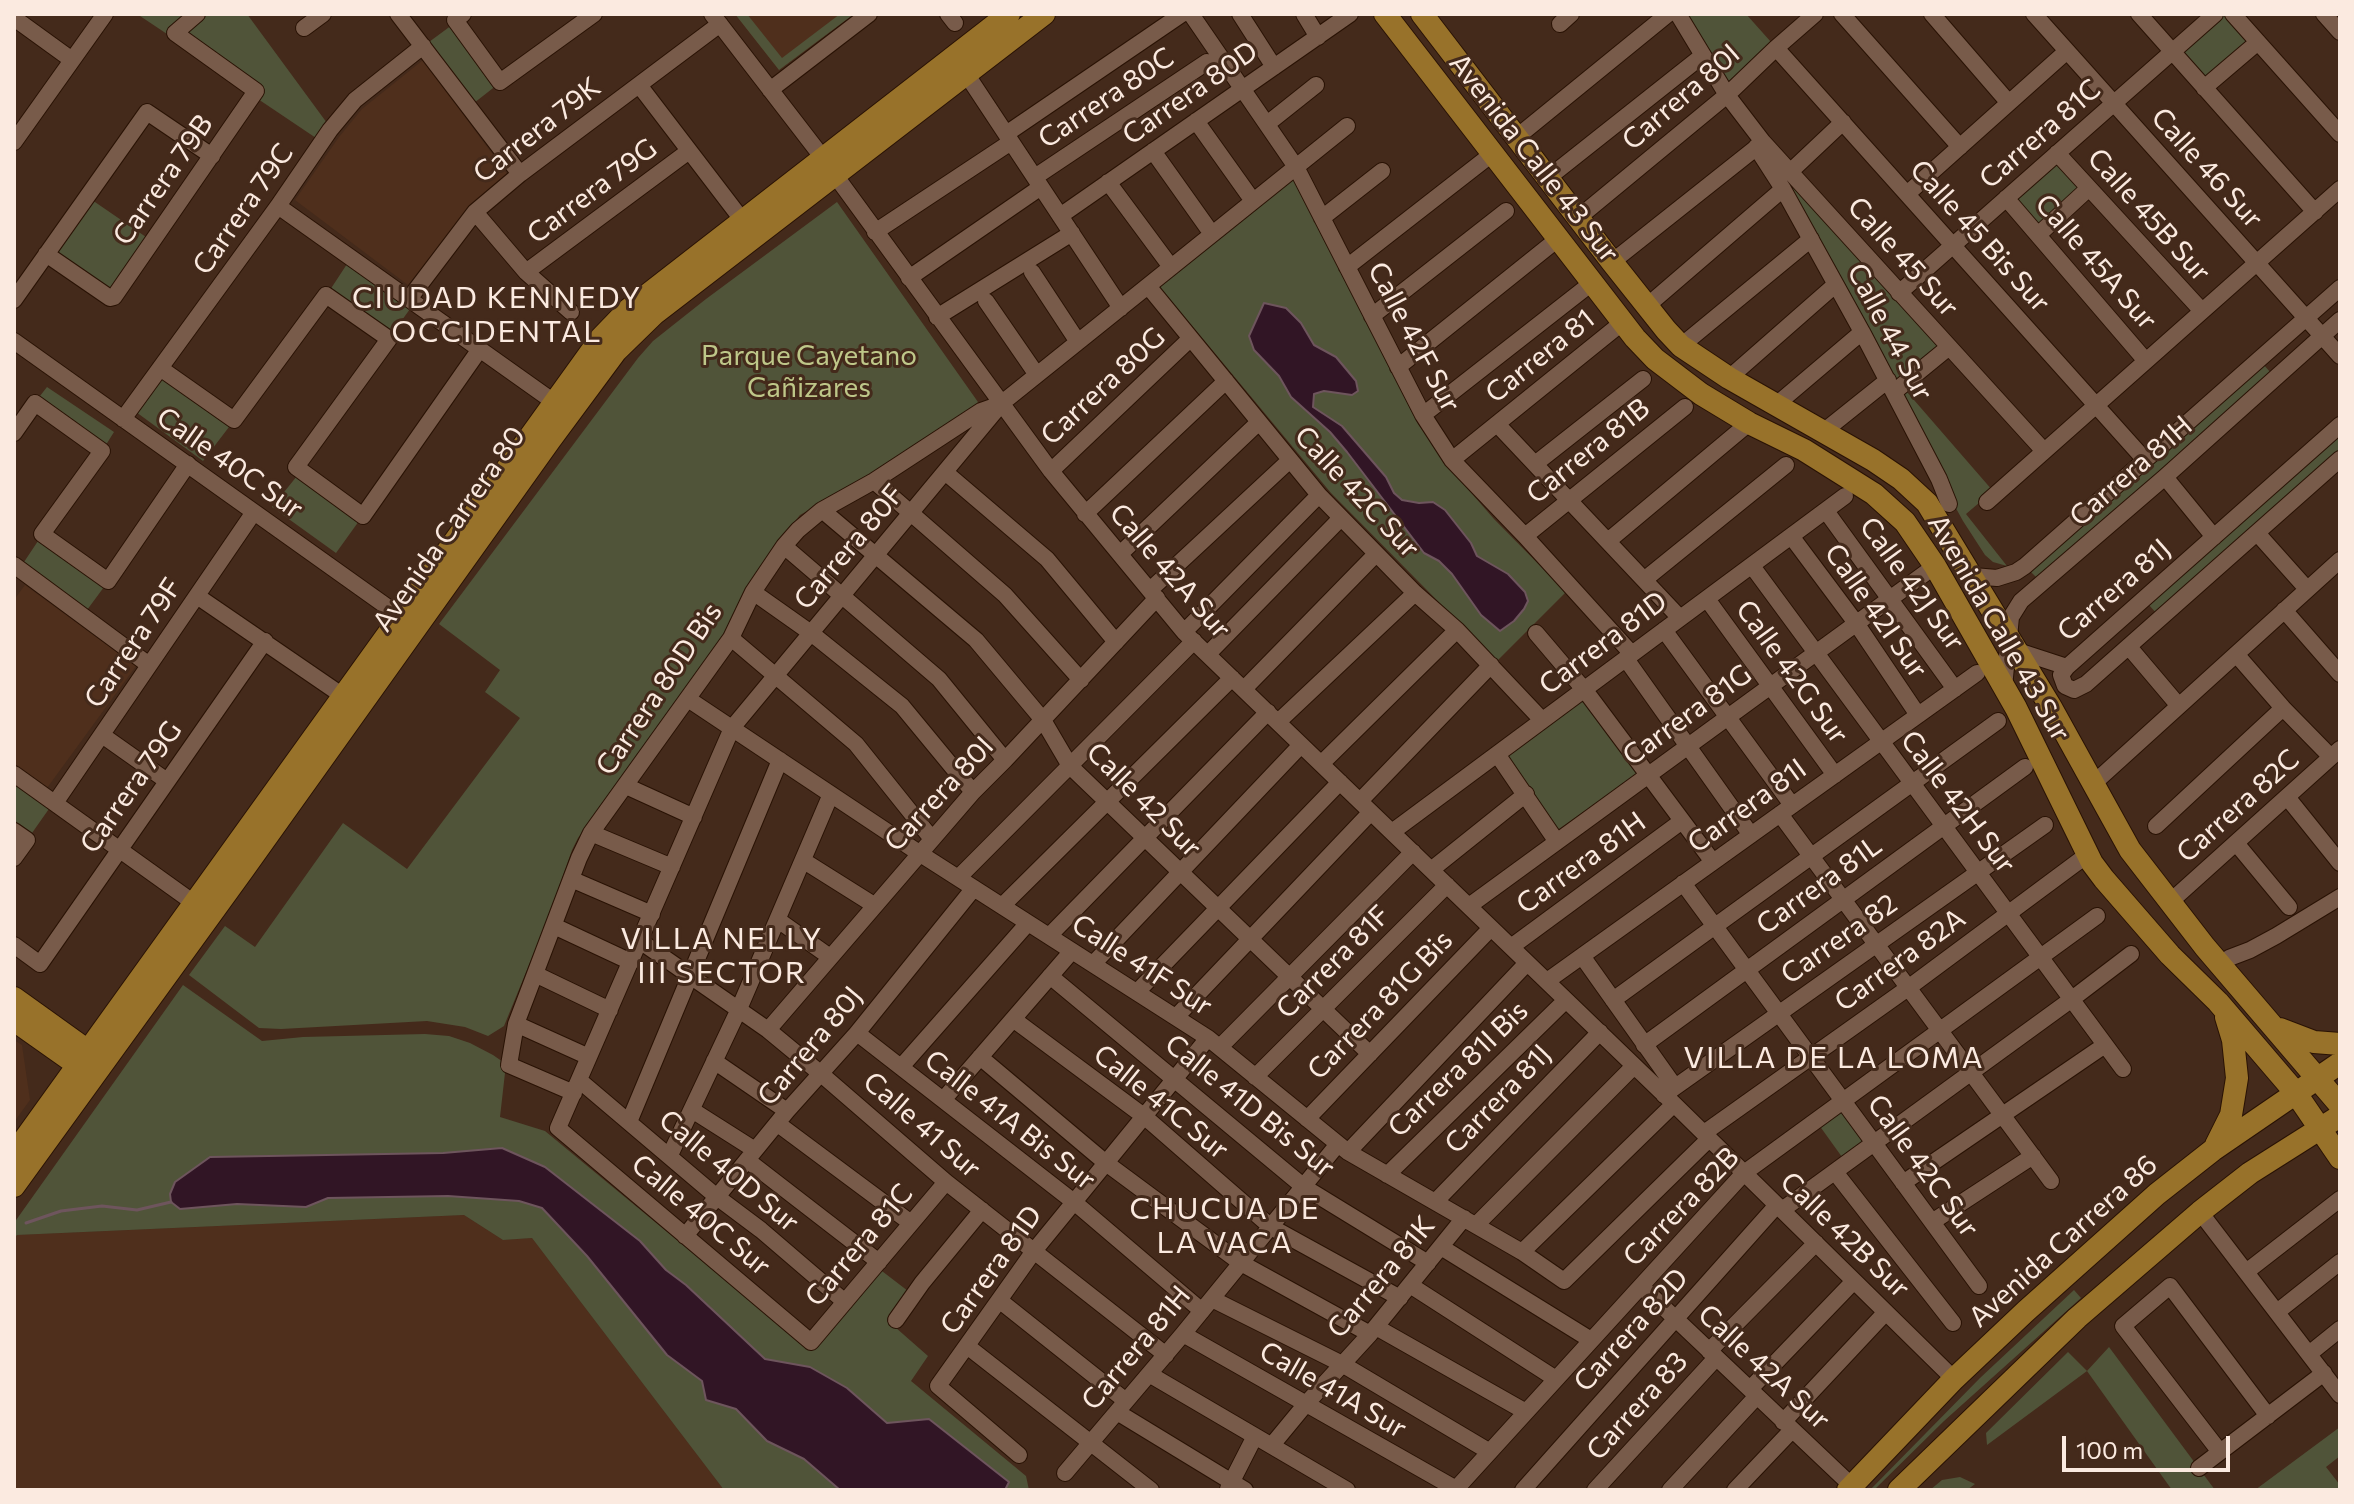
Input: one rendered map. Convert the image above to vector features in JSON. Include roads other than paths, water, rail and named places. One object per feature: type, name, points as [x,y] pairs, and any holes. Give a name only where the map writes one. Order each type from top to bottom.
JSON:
[{"type":"main road","name":"Avenida Carrera 80","points":[[14,1186],[194,903],[343,696],[408,621],[625,340],[1009,14]]},
{"type":"main road","name":"Avenida Carrera 80","points":[[14,1154],[90,1064],[408,621],[591,349],[628,310],[743,221],[965,72],[1044,14]]},
{"type":"main road","name":"Avenida Calle 43 Sur","points":[[1385,14],[1623,322],[1661,365],[1701,394],[1749,423],[1804,450],[1874,494],[1905,522],[1935,566],[2004,687],[2087,855],[2170,955],[2218,1002],[2295,1092],[2340,1158]]},
{"type":"main road","name":"Avenida Calle 43 Sur","points":[[1422,14],[1612,262],[1681,346],[1729,378],[1873,460],[1913,489],[1932,510],[2014,644],[2130,850],[2205,947],[2340,1105]]},
{"type":"main road","points":[[1967,623],[1992,637],[2000,629],[1997,616]]},
{"type":"main road","points":[[2170,902],[2170,955]]},
{"type":"main road","points":[[14,998],[90,1064]]},
{"type":"main road","points":[[2213,1150],[2231,1115],[2237,1078],[2233,1040],[2218,1002]]},
{"type":"main road","points":[[14,1020],[90,1064]]},
{"type":"main road","points":[[2234,1021],[2275,1027],[2305,1039],[2340,1044]]},
{"type":"main road","name":"Avenida Carrera 86","points":[[1850,1488],[1954,1379],[2123,1223],[2213,1150],[2340,1063]]},
{"type":"main road","points":[[1899,1490],[2036,1356],[2200,1212],[2250,1173],[2340,1116]]},
{"type":"street","points":[[14,142],[105,14]]},
{"type":"street","name":"Carrera 79B","points":[[46,254],[112,299],[256,91],[175,33],[197,14]]},
{"type":"street","points":[[304,28],[323,14]]},
{"type":"street","points":[[398,14],[520,174]]},
{"type":"street","points":[[459,17],[500,82],[594,14]]},
{"type":"street","points":[[770,90],[869,14]]},
{"type":"street","points":[[875,232],[1182,14]]},
{"type":"street","name":"Calle 42F Sur","points":[[1191,14],[1296,167],[1423,415],[1452,460],[1525,536],[1629,656],[1751,835]]},
{"type":"street","points":[[1240,14],[1274,67]]},
{"type":"street","points":[[1304,14],[1318,37]]},
{"type":"street","name":"Carrera 80D","points":[[1060,216],[1350,14]]},
{"type":"street","points":[[1517,137],[1668,14]]},
{"type":"street","name":"Calle 45 Sur","points":[[1678,14],[1760,144],[1791,171],[2044,451]]},
{"type":"street","name":"Carrera 80I","points":[[1578,218],[1727,95],[1815,14]]},
{"type":"street","points":[[1842,14],[1960,147]]},
{"type":"street","points":[[1932,14],[2009,103]]},
{"type":"street","name":"Calle 46 Sur","points":[[2034,14],[2340,356]]},
{"type":"street","points":[[2139,14],[2315,212]]},
{"type":"street","name":"Carrera 81C","points":[[1899,293],[2215,14]]},
{"type":"street","points":[[2233,14],[2340,134]]},
{"type":"street","points":[[2324,14],[2340,32]]},
{"type":"street","points":[[14,18],[72,60]]},
{"type":"street","name":"Calle 42A Sur","points":[[716,19],[828,166],[1051,471],[1189,636],[1634,1066],[1671,1095]]},
{"type":"street","name":"Carrera 79K","points":[[409,299],[475,212],[520,174],[639,85],[716,19]]},
{"type":"street","points":[[2204,88],[2258,42]]},
{"type":"street","name":"Carrera 79C","points":[[123,419],[278,206],[324,137],[355,100],[423,46]]},
{"type":"street","name":"Calle 45 Bis Sur","points":[[1776,48],[2145,460]]},
{"type":"street","points":[[1907,194],[2067,51]]},
{"type":"street","points":[[1548,178],[1702,56]]},
{"type":"street","name":"Carrera 80C","points":[[909,278],[1207,62]]},
{"type":"street","points":[[965,72],[1121,308]]},
{"type":"street","points":[[639,85],[743,221]]},
{"type":"street","points":[[1267,124],[1316,85]]},
{"type":"street","points":[[14,300],[147,112],[212,156]]},
{"type":"street","points":[[1196,121],[1253,201]]},
{"type":"street","points":[[1791,171],[1843,122]]},
{"type":"street","name":"Carrera 80F","points":[[558,1128],[732,728],[1002,403],[1347,126]]},
{"type":"street","points":[[1612,262],[1760,144]]},
{"type":"street","name":"Calle 44 Sur","points":[[1760,144],[1891,386],[1949,504]]},
{"type":"street","name":"Carrera 79G","points":[[526,272],[689,151]]},
{"type":"street","points":[[1153,151],[1212,234]]},
{"type":"street","name":"Calle 45B Sur","points":[[2057,153],[2202,311]]},
{"type":"street","points":[[1347,267],[1492,154]]},
{"type":"street","points":[[1322,218],[1382,171]]},
{"type":"street","points":[[1108,182],[1171,267]]},
{"type":"street","points":[[2038,235],[2089,188]]},
{"type":"street","points":[[1647,306],[1783,189]]},
{"type":"street","points":[[1987,502],[2340,189]]},
{"type":"street","name":"Calle 45A Sur","points":[[2006,198],[2146,361]]},
{"type":"street","points":[[278,206],[554,402]]},
{"type":"street","points":[[1372,316],[1506,211]]},
{"type":"street","points":[[475,212],[526,272],[571,312]]},
{"type":"street","points":[[937,317],[1072,233]]},
{"type":"street","points":[[1398,367],[1559,238]]},
{"type":"street","points":[[1681,346],[1811,239]]},
{"type":"street","points":[[1032,272],[1078,342]]},
{"type":"street","points":[[1423,415],[1593,282]]},
{"type":"street","points":[[1729,378],[1835,285]]},
{"type":"street","name":"Calle 42C Sur","points":[[1148,286],[1319,495],[1415,593],[1457,630],[1542,720]]},
{"type":"street","name":"Carrera 81H","points":[[1973,576],[1997,578],[2016,572],[2340,288]]},
{"type":"street","points":[[160,368],[234,420],[326,295],[389,339],[296,467],[363,516],[480,349]]},
{"type":"street","points":[[986,301],[1037,375]]},
{"type":"street","name":"Carrera 81H","points":[[2004,687],[2014,644],[2011,617],[2021,601],[2340,320]]},
{"type":"street","name":"Carrera 81","points":[[1452,460],[1623,322]]},
{"type":"street","points":[[1776,405],[1862,332]]},
{"type":"street","name":"Carrera 80G","points":[[1051,471],[1190,339]]},
{"type":"street","name":"Calle 40C Sur","points":[[14,341],[408,621]]},
{"type":"street","points":[[1823,432],[1949,347]]},
{"type":"street","points":[[1535,464],[1643,379]]},
{"type":"street","points":[[1085,514],[1226,381]]},
{"type":"street","points":[[14,433],[35,403],[102,451],[42,534],[108,581],[188,464]]},
{"type":"street","name":"Carrera 80D Bis","points":[[509,1065],[516,1024],[591,833],[731,638],[753,592],[784,546],[822,510],[874,481],[981,411],[1002,403]]},
{"type":"street","name":"Carrera 81B","points":[[1525,536],[1685,407]]},
{"type":"street","points":[[1120,554],[1259,422]]},
{"type":"street","points":[[1608,541],[1749,423]]},
{"type":"street","points":[[1497,424],[1680,618]]},
{"type":"street","name":"Carrera 81J","points":[[2340,425],[2067,667],[2061,675],[2065,686],[2074,690],[2081,688],[2340,459]]},
{"type":"street","name":"Carrera 80I","points":[[768,1030],[973,792],[1116,642],[1153,594],[1290,460]]},
{"type":"street","points":[[1644,580],[1786,465]]},
{"type":"street","points":[[945,472],[1047,559],[1116,642]]},
{"type":"street","points":[[2165,477],[2214,537]]},
{"type":"street","points":[[874,481],[1005,595],[1081,680]]},
{"type":"street","points":[[958,878],[1070,766],[1319,495]]},
{"type":"street","name":"Carrera 81D","points":[[1392,832],[1845,496]]},
{"type":"street","name":"Calle 42 Sur","points":[[822,510],[976,640],[1043,720],[1070,766],[1370,1054]]},
{"type":"street","name":"Calle 42J Sur","points":[[1826,511],[1955,689]]},
{"type":"street","name":"Carrera 79F","points":[[55,803],[254,512]]},
{"type":"street","points":[[1208,654],[1341,518]]},
{"type":"street","points":[[2257,533],[2307,589]]},
{"type":"street","name":"Calle 42I Sur","points":[[1791,536],[1856,623],[1918,715]]},
{"type":"street","points":[[784,546],[939,679],[1005,760]]},
{"type":"street","points":[[1002,906],[1107,802],[1376,554]]},
{"type":"street","points":[[2094,783],[2307,589],[2339,564]]},
{"type":"street","name":"Calle 42H Sur","points":[[1752,566],[2123,1069]]},
{"type":"street","name":"Carrera 81G","points":[[1469,906],[1935,566]]},
{"type":"street","points":[[16,570],[149,665]]},
{"type":"street","points":[[753,592],[811,633],[902,706],[973,792]]},
{"type":"street","points":[[1049,936],[1144,838],[1273,717],[1415,593]]},
{"type":"street","points":[[197,596],[343,696]]},
{"type":"street","name":"Calle 42G Sur","points":[[1707,599],[1835,775]]},
{"type":"street","points":[[2284,610],[2340,674]]},
{"type":"street","points":[[1321,764],[1457,630]]},
{"type":"street","points":[[1664,630],[1728,717],[1811,856],[2051,1181]]},
{"type":"street","points":[[1536,633],[1584,689],[1713,862]]},
{"type":"street","points":[[731,638],[856,744],[932,839]]},
{"type":"street","name":"Carrera 79G","points":[[14,945],[40,964],[265,641]]},
{"type":"street","points":[[2014,644],[2067,667]]},
{"type":"street","points":[[2129,647],[2179,706]]},
{"type":"street","points":[[2236,654],[2283,708],[2336,753]]},
{"type":"street","points":[[1176,1017],[1250,939],[1491,665]]},
{"type":"street","name":"Carrera 81I","points":[[1547,981],[1977,673]]},
{"type":"street","name":"Calle 41F Sur","points":[[688,699],[919,853],[1214,1042],[1343,1148],[1522,1252],[1564,1281]]},
{"type":"street","points":[[2156,826],[2283,708]]},
{"type":"street","points":[[1613,1000],[1998,721]]},
{"type":"street","points":[[102,735],[167,781]]},
{"type":"street","points":[[1093,964],[1301,745]]},
{"type":"street","name":"Carrera 82C","points":[[2170,902],[2336,753]]},
{"type":"street","points":[[1497,754],[1557,842]]},
{"type":"street","points":[[629,1122],[780,760]]},
{"type":"street","name":"Carrera 81L","points":[[1644,1045],[2025,767]]},
{"type":"street","points":[[14,774],[194,903]]},
{"type":"street","points":[[1137,992],[1340,782]]},
{"type":"street","points":[[626,786],[694,817]]},
{"type":"street","points":[[670,1155],[739,1009],[831,794]]},
{"type":"street","points":[[1431,870],[1526,794]]},
{"type":"street","points":[[2287,797],[2337,852]]},
{"type":"street","name":"Carrera 81H","points":[[1511,947],[1682,821]]},
{"type":"street","name":"Carrera 82","points":[[1522,1252],[1671,1095],[1779,1013],[2045,825]]},
{"type":"street","points":[[591,833],[672,867]]},
{"type":"street","points":[[14,858],[21,836]]},
{"type":"street","points":[[2236,843],[2289,907]]},
{"type":"street","name":"Carrera 81D","points":[[1019,1455],[938,1386],[1034,1251],[1174,1079],[1289,977],[1413,852]]},
{"type":"street","name":"Carrera 82A","points":[[1564,1281],[1706,1136],[2087,855]]},
{"type":"street","points":[[804,861],[874,905]]},
{"type":"street","points":[[571,879],[652,914]]},
{"type":"street","name":"Calle 42C Sur","points":[[1683,883],[1979,1286]]},
{"type":"street","name":"Carrera 81F","points":[[1255,1077],[1447,885]]},
{"type":"street","name":"Carrera 80J","points":[[685,1236],[857,1033],[974,888]]},
{"type":"street","points":[[2229,958],[2276,936],[2340,897]]},
{"type":"street","name":"Carrera 82B","points":[[1456,1490],[1744,1173],[2097,916]]},
{"type":"street","points":[[778,920],[830,957]]},
{"type":"street","points":[[901,1067],[1028,923]]},
{"type":"street","points":[[554,926],[631,962]]},
{"type":"street","name":"Carrera 81G Bis","points":[[1307,1119],[1491,928]]},
{"type":"street","name":"Calle 41 Sur","points":[[640,941],[768,1030],[946,1182],[1166,1355]]},
{"type":"street","points":[[943,1100],[1072,951]]},
{"type":"street","name":"Carrera 82D","points":[[1523,1490],[1780,1208],[1835,1172],[2131,954]]},
{"type":"street","name":"Calle 42B Sur","points":[[1582,956],[1644,1045],[1671,1095],[1706,1136],[1954,1379]]},
{"type":"street","name":"Carrera 81H","points":[[1065,1473],[1304,1187],[1527,963]]},
{"type":"street","points":[[535,974],[610,1010]]},
{"type":"street","name":"Calle 41D Bis Sur","points":[[1050,976],[1304,1187],[1428,1263]]},
{"type":"street","name":"Carrera 81I Bis","points":[[1387,1175],[1566,1000]]},
{"type":"street","name":"Calle 41C Sur","points":[[1013,1019],[1145,1117],[1271,1227],[1405,1291],[1556,1379]]},
{"type":"street","points":[[516,1024],[589,1057]]},
{"type":"street","name":"Carrera 81J","points":[[1435,1202],[1600,1032]]},
{"type":"street","name":"Calle 41A Bis Sur","points":[[857,1033],[1207,1305],[1342,1364],[1490,1452]]},
{"type":"street","points":[[1903,1183],[2105,1045]]},
{"type":"street","points":[[980,1057],[1106,1163],[1241,1263],[1526,1412]]},
{"type":"street","points":[[714,1061],[911,1223]]},
{"type":"street","name":"Calle 40D Sur","points":[[509,1065],[576,1087],[629,1122],[845,1302]]},
{"type":"street","points":[[1470,1221],[1634,1066]]},
{"type":"street","points":[[692,1110],[879,1262]]},
{"type":"street","name":"Calle 40C Sur","points":[[558,1128],[811,1342]]},
{"type":"street","points":[[1932,1222],[2033,1156]]},
{"type":"street","points":[[1835,1172],[1953,1323]]},
{"type":"street","name":"Carrera 81C","points":[[811,1342],[946,1182]]},
{"type":"street","points":[[2246,1272],[2340,1199]]},
{"type":"street","points":[[896,1320],[982,1210]]},
{"type":"street","points":[[2200,1212],[2340,1395]]},
{"type":"street","name":"Carrera 81K","points":[[1272,1445],[1373,1331],[1441,1247],[1470,1221]]},
{"type":"street","name":"Carrera 83","points":[[1595,1490],[1816,1243]]},
{"type":"street","points":[[1441,1247],[1591,1340]]},
{"type":"street","points":[[2277,1312],[2340,1262]]},
{"type":"street","points":[[1670,1490],[1854,1281]]},
{"type":"street","name":"Calle 42A Sur","points":[[1641,1286],[1850,1488]]},
{"type":"street","points":[[2220,1452],[2123,1326],[2170,1286],[2268,1416]]},
{"type":"street","points":[[999,1300],[1122,1406],[1235,1487],[1255,1436]]},
{"type":"street","points":[[1735,1490],[1886,1312]]},
{"type":"street","points":[[2309,1354],[2340,1329]]},
{"type":"street","name":"Calle 41A Sur","points":[[1183,1334],[1456,1490]]},
{"type":"street","points":[[967,1346],[1151,1490]]},
{"type":"street","points":[[2199,1468],[2324,1373]]},
{"type":"street","points":[[1149,1374],[1347,1490]]},
{"type":"waterway","points":[[26,1223],[61,1211],[102,1206],[137,1210],[171,1202]]},
{"type":"district","name":"CIUDAD KENNEDY OCCIDENTAL","points":[[497,315]]},
{"type":"district","name":"VILLA NELLY III SECTOR","points":[[722,956]]},
{"type":"district","name":"VILLA DE LA LOMA","points":[[1834,1058]]},
{"type":"district","name":"CHUCUA DE LA VACA","points":[[1225,1226]]},
{"type":"park label","name":"Parque Cayetano Cañizares","points":[[809,372]]}]
